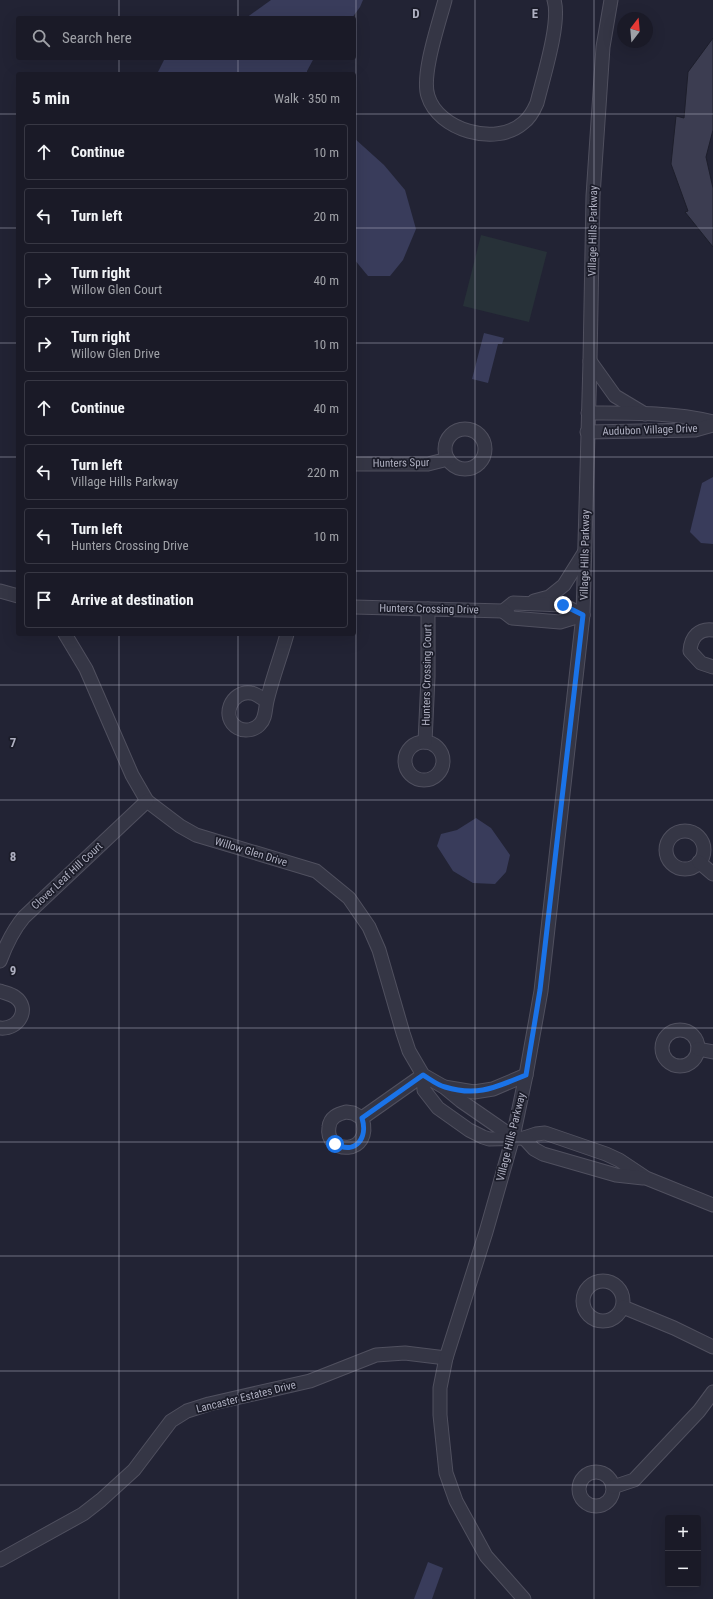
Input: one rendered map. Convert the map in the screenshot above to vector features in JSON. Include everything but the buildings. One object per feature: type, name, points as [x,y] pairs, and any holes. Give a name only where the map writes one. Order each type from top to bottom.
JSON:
[{"type":"street","points":[[444,0],[428,69],[426,82],[428,96],[434,109],[442,118],[454,126],[485,134],[498,134],[523,124],[532,113],[537,103],[555,25],[556,8],[554,0]]},
{"type":"street","name":"Village Hills Parkway","points":[[524,1599],[486,1556],[456,1501],[446,1473],[440,1415],[440,1388],[446,1358],[486,1232],[519,1137],[526,1075],[540,990],[583,615],[593,196],[603,48],[611,0]]},
{"type":"street","name":"Audubon Village Drive","points":[[590,361],[616,396],[645,414]]},
{"type":"street","name":"Audubon Village Drive","points":[[588,413],[645,414],[694,418],[713,424]]},
{"type":"street","name":"Audubon Village Drive","points":[[587,432],[695,430],[713,424]]},
{"type":"street","name":"Hunters Spur","points":[[356,464],[428,464],[448,459]]},
{"type":"street","name":"Hunters Crossing Drive","points":[[523,604],[549,597],[564,585],[585,551]]},
{"type":"street","points":[[0,590],[16,595]]},
{"type":"street","name":"Hunters Crossing Drive","points":[[503,611],[513,603],[563,605],[583,615]]},
{"type":"street","name":"Hunters Crossing Drive","points":[[356,607],[503,611],[512,618],[560,622],[583,615]]},
{"type":"street","name":"Hunters Crossing Court","points":[[425,742],[428,677],[428,609]]},
{"type":"street","points":[[713,630],[702,631],[696,635],[690,644],[690,651],[701,663],[713,667]]},
{"type":"street","name":"Willow Glen Drive","points":[[66,636],[86,669],[132,775],[147,801],[175,823],[196,835],[316,871],[349,898],[369,927],[378,950],[409,1051],[423,1075],[424,1090],[438,1108],[469,1130],[490,1139],[519,1137]]},
{"type":"street","points":[[266,707],[286,636]]},
{"type":"street","name":"Clover Leaf Hill Court","points":[[0,961],[4,949],[24,917],[147,801]]},
{"type":"street","points":[[699,862],[713,874]]},
{"type":"street","points":[[0,992],[14,996],[21,1007],[19,1021],[9,1028],[0,1028]]},
{"type":"street","points":[[698,1049],[713,1052]]},
{"type":"street","points":[[362,1118],[423,1075]]},
{"type":"street","name":"Willow Glen Drive","points":[[423,1075],[444,1087],[461,1101],[519,1137]]},
{"type":"street","points":[[444,1087],[474,1092],[493,1089],[526,1075]]},
{"type":"street","points":[[519,1137],[545,1133],[606,1154],[619,1160],[646,1178],[713,1205]]},
{"type":"street","points":[[519,1137],[543,1154],[616,1175],[646,1178]]},
{"type":"street","points":[[623,1307],[674,1328],[713,1347]]},
{"type":"street","name":"Lancaster Estates Drive","points":[[0,1560],[83,1514],[101,1500],[134,1470],[171,1421],[187,1412],[209,1404],[310,1381],[376,1356],[405,1353],[446,1358]]},
{"type":"street","points":[[613,1487],[634,1480],[699,1411],[713,1392]]},
{"type":"shaded area","points":[[481,235],[547,252],[529,322],[463,306]]},
{"type":"water","points":[[271,0],[363,0],[353,16],[249,16]]},
{"type":"water","points":[[164,60],[313,60],[307,72],[158,72]]},
{"type":"water","points":[[356,140],[384,165],[405,190],[416,229],[403,260],[390,276],[368,276],[356,261]]},
{"type":"water","points":[[484,333],[504,338],[502,344],[498,344],[488,383],[472,379]]},
{"type":"water","points":[[713,477],[713,544],[701,543],[690,532],[702,483]]},
{"type":"water","points":[[476,818],[491,828],[510,855],[506,872],[495,884],[473,883],[453,871],[437,846],[441,834],[457,830]]},
{"type":"water","points":[[428,1562],[443,1568],[432,1599],[414,1599]]},
{"type":"route","points":[[335,1144],[347,1148],[355,1146],[360,1142],[363,1136],[364,1124],[362,1118],[423,1075],[444,1087],[474,1092],[493,1089],[526,1075],[540,990],[583,615],[563,605]]}]
